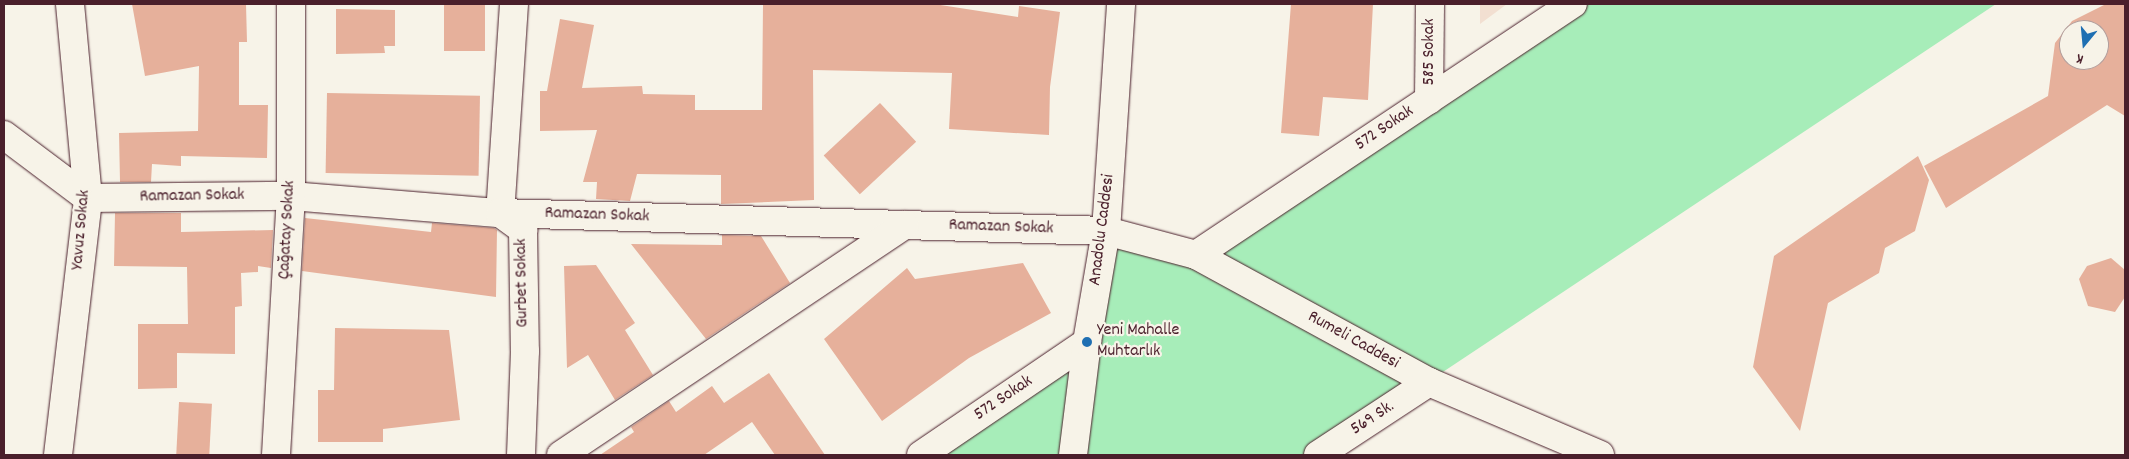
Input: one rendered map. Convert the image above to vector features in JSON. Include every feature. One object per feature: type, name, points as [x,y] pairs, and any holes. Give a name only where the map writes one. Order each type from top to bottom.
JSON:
[{"type":"street","name":"Yavuz Sokak","points":[[58,455],[88,198],[70,4]]},
{"type":"street","name":"Çağatay Sokak","points":[[276,455],[291,196],[291,4]]},
{"type":"street","points":[[500,213],[514,4]]},
{"type":"street","name":"Anadolu Caddesi","points":[[1073,455],[1087,342],[1106,231],[1121,4]]},
{"type":"street","name":"585 Sokak","points":[[1429,100],[1430,4]]},
{"type":"street","name":"572 Sokak","points":[[1196,255],[1573,4]]},
{"type":"street","points":[[4,135],[88,198]]},
{"type":"street","name":"Ramazan Sokak","points":[[88,198],[291,196],[500,213],[1106,231]]},
{"type":"street","name":"Gurbet Sokak","points":[[500,213],[523,230],[525,351],[521,455]]},
{"type":"street","points":[[561,455],[904,225]]},
{"type":"street","name":"Rumeli Caddesi","points":[[1106,231],[1196,255],[1429,382],[1600,455]]},
{"type":"street","name":"572 Sokak","points":[[921,455],[1087,342]]},
{"type":"street","name":"569 Sk.","points":[[1318,455],[1429,382]]},
{"type":"shaded area","points":[[1480,4],[1507,4],[1480,24]]},
{"type":"green space","points":[[1573,4],[1996,4],[1318,455],[921,455],[1087,342],[1106,231],[1196,255]]},
{"type":"building","points":[[132,4],[246,4],[247,42],[239,42],[239,105],[268,105],[267,158],[181,156],[181,166],[152,164],[151,182],[120,182],[119,133],[198,131],[199,66],[145,76]]},
{"type":"building","points":[[444,4],[485,4],[485,51],[444,51]]},
{"type":"building","points":[[763,4],[934,4],[1018,17],[1019,6],[1060,12],[1050,87],[1049,135],[949,129],[952,73],[813,70],[814,200],[721,204],[721,175],[637,174],[630,201],[596,199],[597,182],[583,182],[597,130],[540,131],[540,91],[547,91],[560,19],[594,25],[582,88],[642,86],[643,94],[695,95],[695,110],[762,110]]},
{"type":"building","points":[[1291,4],[1373,4],[1368,100],[1323,97],[1319,136],[1281,133]]},
{"type":"building","points":[[2106,4],[2125,4],[2125,116],[2107,105],[1946,208],[1924,166],[2048,96],[2055,43],[2059,38],[2059,70],[2109,70],[2109,20],[2074,20]]},
{"type":"building","points":[[336,9],[395,10],[395,46],[384,46],[385,53],[336,54]]},
{"type":"building","points":[[327,93],[480,96],[479,176],[326,173]]},
{"type":"building","points":[[880,103],[916,142],[860,194],[824,156]]},
{"type":"building","points":[[1918,156],[1929,180],[1915,231],[1885,248],[1879,273],[1828,303],[1800,431],[1753,367],[1774,256]]},
{"type":"building","points":[[115,213],[181,213],[181,232],[273,230],[271,268],[258,266],[258,272],[241,273],[242,306],[235,307],[235,354],[177,353],[177,388],[138,389],[138,324],[188,324],[187,267],[114,266]]},
{"type":"building","points":[[305,218],[431,232],[432,223],[494,228],[497,230],[496,297],[302,271]]},
{"type":"building","points":[[722,235],[761,236],[790,283],[706,339],[631,244],[722,245]]},
{"type":"building","points":[[2111,258],[2125,270],[2125,297],[2115,312],[2088,306],[2079,279],[2087,266]]},
{"type":"building","points":[[1023,263],[1051,313],[969,358],[882,421],[824,339],[907,268],[915,279]]},
{"type":"building","points":[[596,265],[635,323],[625,330],[653,375],[615,400],[588,355],[567,368],[564,266]]},
{"type":"building","points":[[335,328],[449,330],[460,420],[383,429],[383,442],[318,442],[318,390],[334,390]]},
{"type":"building","points":[[769,373],[825,455],[775,455],[752,422],[704,455],[600,455],[634,432],[631,427],[669,401],[676,412],[712,386],[724,403]]},
{"type":"building","points":[[179,402],[212,404],[209,455],[176,455]]},
{"type":"place","name":"Yeni Mahalle Muhtarlık","points":[[1087,342]]}]
